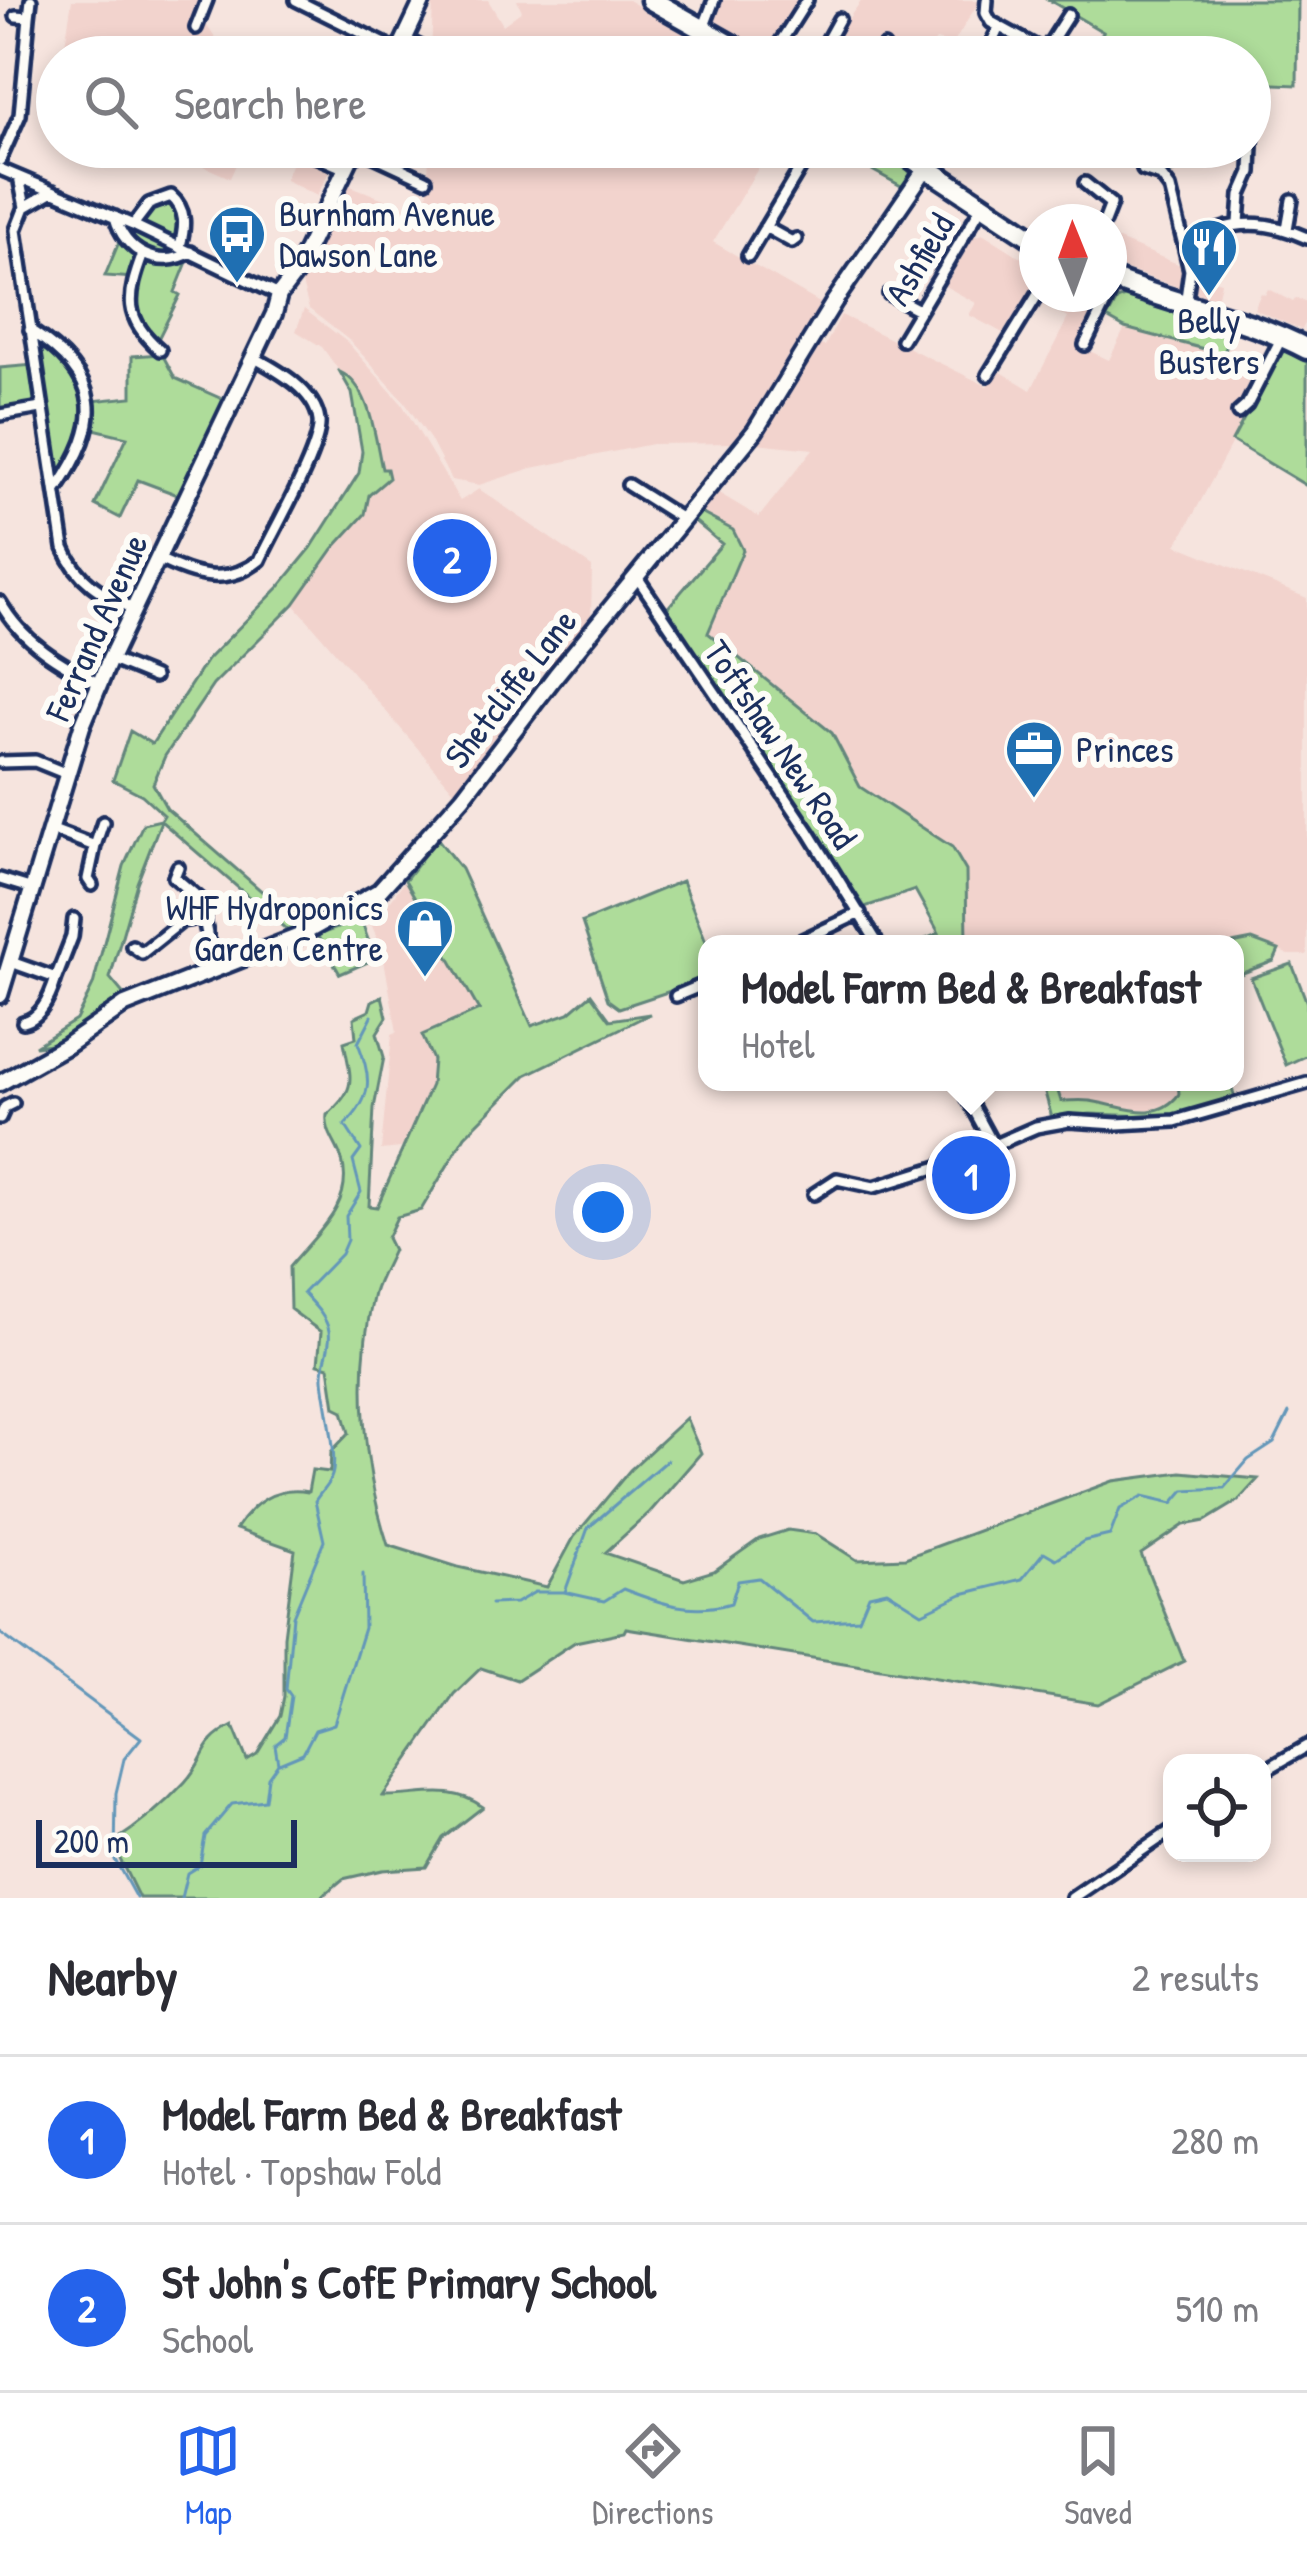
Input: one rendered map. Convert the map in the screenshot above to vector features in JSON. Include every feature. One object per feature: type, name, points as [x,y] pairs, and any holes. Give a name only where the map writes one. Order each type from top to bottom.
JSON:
[{"type":"highway","points":[[650,0],[716,36]]},
{"type":"highway","points":[[926,168],[1019,230]]},
{"type":"highway","points":[[1127,284],[1250,321],[1306,346]]},
{"type":"street","points":[[31,0],[23,16],[20,115],[0,164],[279,295]]},
{"type":"street","points":[[196,28],[207,0]]},
{"type":"street","points":[[296,0],[372,36]]},
{"type":"street","points":[[326,15],[334,0]]},
{"type":"street","points":[[406,36],[423,0]]},
{"type":"street","points":[[708,36],[714,0]]},
{"type":"street","points":[[784,36],[806,0]]},
{"type":"street","points":[[987,0],[986,14],[1016,36]]},
{"type":"street","points":[[1058,36],[1068,15]]},
{"type":"street","points":[[830,36],[839,20]]},
{"type":"street","points":[[995,36],[999,27]]},
{"type":"street","points":[[402,168],[426,179]]},
{"type":"street","points":[[748,256],[800,168]]},
{"type":"street","name":"Shetcliffe Lane","points":[[0,1083],[125,1005],[297,938],[380,891],[463,797],[755,431],[834,302],[926,168]]},
{"type":"street","points":[[1240,223],[1241,196],[1251,168]]},
{"type":"street","name":"Ferrand Avenue","points":[[0,995],[67,775],[110,659],[279,295],[295,274],[346,169]]},
{"type":"street","points":[[1143,170],[1162,176],[1170,188],[1190,270],[1185,305]]},
{"type":"street","points":[[20,177],[26,207],[16,230],[64,548],[72,566],[91,587],[134,610]]},
{"type":"street","points":[[1085,183],[1111,204]]},
{"type":"street","points":[[26,207],[53,191]]},
{"type":"street","points":[[134,225],[149,205],[171,196],[180,204],[184,218],[179,246]]},
{"type":"street","points":[[1286,229],[1292,200]]},
{"type":"street","name":"Ashfield","points":[[902,340],[982,206]]},
{"type":"street","points":[[115,217],[122,237],[143,254],[171,261],[191,252]]},
{"type":"street","points":[[1219,230],[1240,223],[1286,229],[1307,238]]},
{"type":"street","points":[[765,227],[792,242],[796,239]]},
{"type":"street","points":[[143,254],[130,300],[134,319],[160,350]]},
{"type":"street","points":[[889,294],[919,310]]},
{"type":"street","points":[[988,375],[1027,312]]},
{"type":"street","points":[[1085,345],[1098,312]]},
{"type":"street","points":[[30,330],[56,346],[78,370],[91,402],[90,428],[56,490]]},
{"type":"street","points":[[1238,413],[1247,405],[1283,335]]},
{"type":"street","points":[[158,558],[189,574],[210,577],[234,576],[248,569],[260,560],[306,464],[319,428],[315,409],[285,375],[253,357]]},
{"type":"street","points":[[0,415],[41,407]]},
{"type":"street","points":[[634,485],[682,519]]},
{"type":"street","name":"Toftshaw New Road","points":[[637,577],[873,935]]},
{"type":"street","points":[[0,602],[21,632],[43,651],[100,684]]},
{"type":"street","points":[[110,659],[154,677]]},
{"type":"street","points":[[0,762],[35,761],[67,775]]},
{"type":"street","points":[[86,882],[105,825]]},
{"type":"street","points":[[50,829],[95,846]]},
{"type":"street","points":[[178,866],[174,877],[200,899],[208,939],[221,969]]},
{"type":"street","points":[[0,879],[34,889]]},
{"type":"street","points":[[813,935],[860,913]]},
{"type":"street","points":[[141,954],[182,921],[205,917]]},
{"type":"street","points":[[29,1023],[45,1004],[75,938],[74,919]]},
{"type":"street","points":[[11,962],[56,978]]},
{"type":"street","points":[[676,996],[698,987]]},
{"type":"street","points":[[964,1091],[991,1141],[998,1144],[1036,1127],[1069,1120],[1175,1121],[1307,1084]]},
{"type":"street","points":[[0,1118],[13,1102]]},
{"type":"street","points":[[814,1194],[837,1179],[874,1187],[938,1167],[991,1141]]},
{"type":"street","points":[[1271,1767],[1307,1746]]},
{"type":"street","points":[[1072,1898],[1163,1836]]},
{"type":"shaded area","points":[[72,0],[203,0],[205,23],[214,36],[66,36]]},
{"type":"shaded area","points":[[433,0],[488,0],[503,25],[522,11],[517,0],[628,0],[690,36],[432,36]]},
{"type":"shaded area","points":[[723,0],[799,0],[778,36],[741,36],[715,21]]},
{"type":"shaded area","points":[[862,0],[980,0],[958,36],[836,36]]},
{"type":"shaded area","points":[[207,168],[235,168],[230,178]]},
{"type":"shaded area","points":[[290,168],[331,168],[317,196],[285,180]]},
{"type":"shaded area","points":[[428,168],[758,168],[713,242],[825,306],[766,405],[735,443],[652,444],[532,468],[479,485],[451,480],[403,400],[350,341],[309,309],[301,280],[346,184],[427,216]]},
{"type":"shaded area","points":[[984,234],[1019,256],[1019,308],[1003,333],[969,315],[976,303],[943,285],[971,237]]},
{"type":"shaded area","points":[[1127,243],[1196,276],[1221,282],[1217,300],[1127,270]]},
{"type":"shaded area","points":[[1268,289],[1293,302],[1296,298],[1307,302],[1302,330],[1254,309]]},
{"type":"shaded area","points":[[304,309],[347,342],[402,404],[460,501],[479,489],[592,567],[591,623],[568,652],[499,700],[492,712],[500,736],[456,793],[294,604],[365,514],[382,470],[369,410],[349,376],[340,372],[322,347],[296,331]]},
{"type":"shaded area","points":[[1058,312],[1096,312],[1079,346],[1109,360],[1125,328],[1223,354],[1268,376],[1177,545],[1307,598],[1307,955],[1244,943],[1244,935],[967,935],[966,871],[952,847],[860,787],[832,733],[707,632],[743,550],[733,530],[699,512],[717,492],[759,517],[813,449],[756,443],[782,409],[817,345],[825,346],[841,315],[987,386],[998,370],[1031,390],[1068,318]]},
{"type":"shaded area","name":"WHF Hydroponics Garden Centre","points":[[405,880],[480,1010],[423,1039],[433,1060],[431,1085],[411,1136],[401,1148],[381,1150],[392,1034],[397,1032],[382,949],[368,917],[386,907]]},
{"type":"shaded area","points":[[1057,1091],[1179,1094],[1170,1107],[1152,1112],[1092,1101],[1060,1101]]},
{"type":"green space","points":[[1049,0],[1298,0],[1297,85],[1271,84],[1271,36],[1101,36],[1103,32]]},
{"type":"green space","points":[[868,168],[906,168],[911,174],[903,187]]},
{"type":"green space","points":[[162,198],[180,204],[180,246],[191,252],[175,292],[180,295],[155,345],[134,319],[134,278],[105,276],[121,237],[116,224],[133,225]]},
{"type":"green space","points":[[1127,298],[1234,331],[1223,354],[1125,328],[1107,318],[1110,312],[1127,312]]},
{"type":"green space","points":[[30,330],[56,347],[92,401],[132,397],[132,356],[162,354],[175,378],[231,403],[186,498],[138,480],[120,518],[95,505],[127,437],[90,428],[56,490],[41,408],[0,415],[0,368],[35,365]]},
{"type":"green space","points":[[1281,349],[1307,362],[1307,486],[1232,441]]},
{"type":"green space","points":[[340,372],[365,401],[382,469],[387,469],[389,478],[369,495],[365,514],[294,604],[213,685],[165,756],[153,784],[167,809],[288,914],[329,915],[288,931],[161,821],[137,883],[110,978],[126,997],[59,1043],[35,1046],[76,1020],[93,985],[124,866],[143,824],[164,815],[142,795],[113,780],[130,731],[152,744],[207,660],[311,548],[359,473],[362,451],[352,393]]},
{"type":"green space","points":[[699,512],[733,530],[743,550],[708,633],[832,733],[860,787],[952,847],[966,871],[967,935],[934,935],[939,933],[915,890],[865,907],[664,612],[722,544],[692,519]]},
{"type":"green space","points":[[437,838],[461,869],[532,1026],[569,1013],[591,994],[610,1020],[650,1014],[526,1075],[465,1136],[421,1210],[397,1217],[387,1238],[393,1250],[376,1288],[368,1324],[363,1388],[367,1453],[388,1545],[547,1587],[574,1537],[630,1470],[686,1418],[701,1453],[650,1512],[605,1553],[684,1580],[714,1571],[759,1539],[788,1530],[816,1534],[857,1560],[905,1558],[1113,1481],[1181,1472],[1258,1479],[1238,1501],[1205,1521],[1184,1525],[1141,1554],[1184,1661],[1098,1704],[626,1628],[575,1642],[517,1680],[481,1668],[454,1694],[383,1796],[447,1793],[483,1807],[443,1838],[426,1867],[343,1879],[320,1898],[139,1898],[112,1843],[177,1791],[222,1732],[233,1726],[247,1760],[257,1754],[280,1716],[295,1550],[236,1529],[267,1498],[286,1491],[308,1492],[312,1470],[330,1472],[331,1452],[349,1433],[343,1411],[335,1407],[329,1367],[318,1364],[321,1332],[290,1309],[289,1267],[330,1218],[343,1191],[342,1160],[327,1115],[344,1097],[350,1082],[344,1042],[356,1038],[354,1018],[369,1011],[372,1001],[382,996],[387,1017],[377,1033],[384,1057],[374,1108],[369,1206],[377,1207],[431,1085],[433,1060],[422,1035],[479,1010],[405,880]]},
{"type":"green space","points":[[682,881],[703,935],[698,935],[698,982],[619,1008],[608,1000],[582,922]]},
{"type":"green space","points":[[361,920],[375,959],[340,974],[317,935]]},
{"type":"green space","points":[[1244,942],[1279,950],[1274,961],[1244,973]]},
{"type":"green space","points":[[1292,964],[1307,1003],[1307,1055],[1286,1065],[1251,978]]},
{"type":"green space","points":[[1044,1091],[1058,1091],[1061,1101],[1090,1101],[1138,1111],[1160,1109],[1179,1091],[1233,1091],[1235,1098],[1177,1117],[1090,1114],[1052,1118]]},
{"type":"waterway","points":[[181,1898],[187,1873],[200,1865],[205,1836],[232,1804],[265,1800],[268,1777],[278,1763],[275,1745],[285,1737],[293,1616],[324,1541],[315,1501],[333,1469],[323,1378],[329,1331],[303,1293],[341,1254],[347,1240],[346,1216],[361,1192],[353,1161],[361,1150],[345,1125],[365,1096],[366,1067],[358,1043],[372,1016]]},
{"type":"waterway","points":[[491,1604],[516,1603],[535,1592],[564,1592],[604,1601],[623,1589],[663,1603],[703,1608],[731,1603],[738,1581],[759,1578],[813,1622],[859,1619],[869,1595],[887,1591],[922,1613],[962,1594],[1022,1579],[1044,1552],[1056,1559],[1084,1541],[1110,1535],[1120,1509],[1143,1496],[1173,1503],[1184,1490],[1224,1488],[1248,1460],[1274,1443],[1289,1413]]},
{"type":"waterway","points":[[565,1592],[588,1528],[667,1460]]},
{"type":"waterway","points":[[279,1763],[303,1753],[315,1730],[334,1724],[364,1628],[363,1574]]},
{"type":"waterway","points":[[0,1633],[141,1738],[124,1759],[116,1793],[115,1860],[136,1898]]},
{"type":"place","name":"Burnham Avenue Dawson Lane","points":[[237,285]]},
{"type":"place","name":"Belly Busters","points":[[1209,298]]},
{"type":"place","name":"St John's CofE Primary School","points":[[452,558]]},
{"type":"place","name":"Princes","points":[[1034,800]]},
{"type":"place","name":"WHF Hydroponics Garden Centre","points":[[425,979]]},
{"type":"place","name":"Model Farm Bed & Breakfast","points":[[971,1175]]}]
